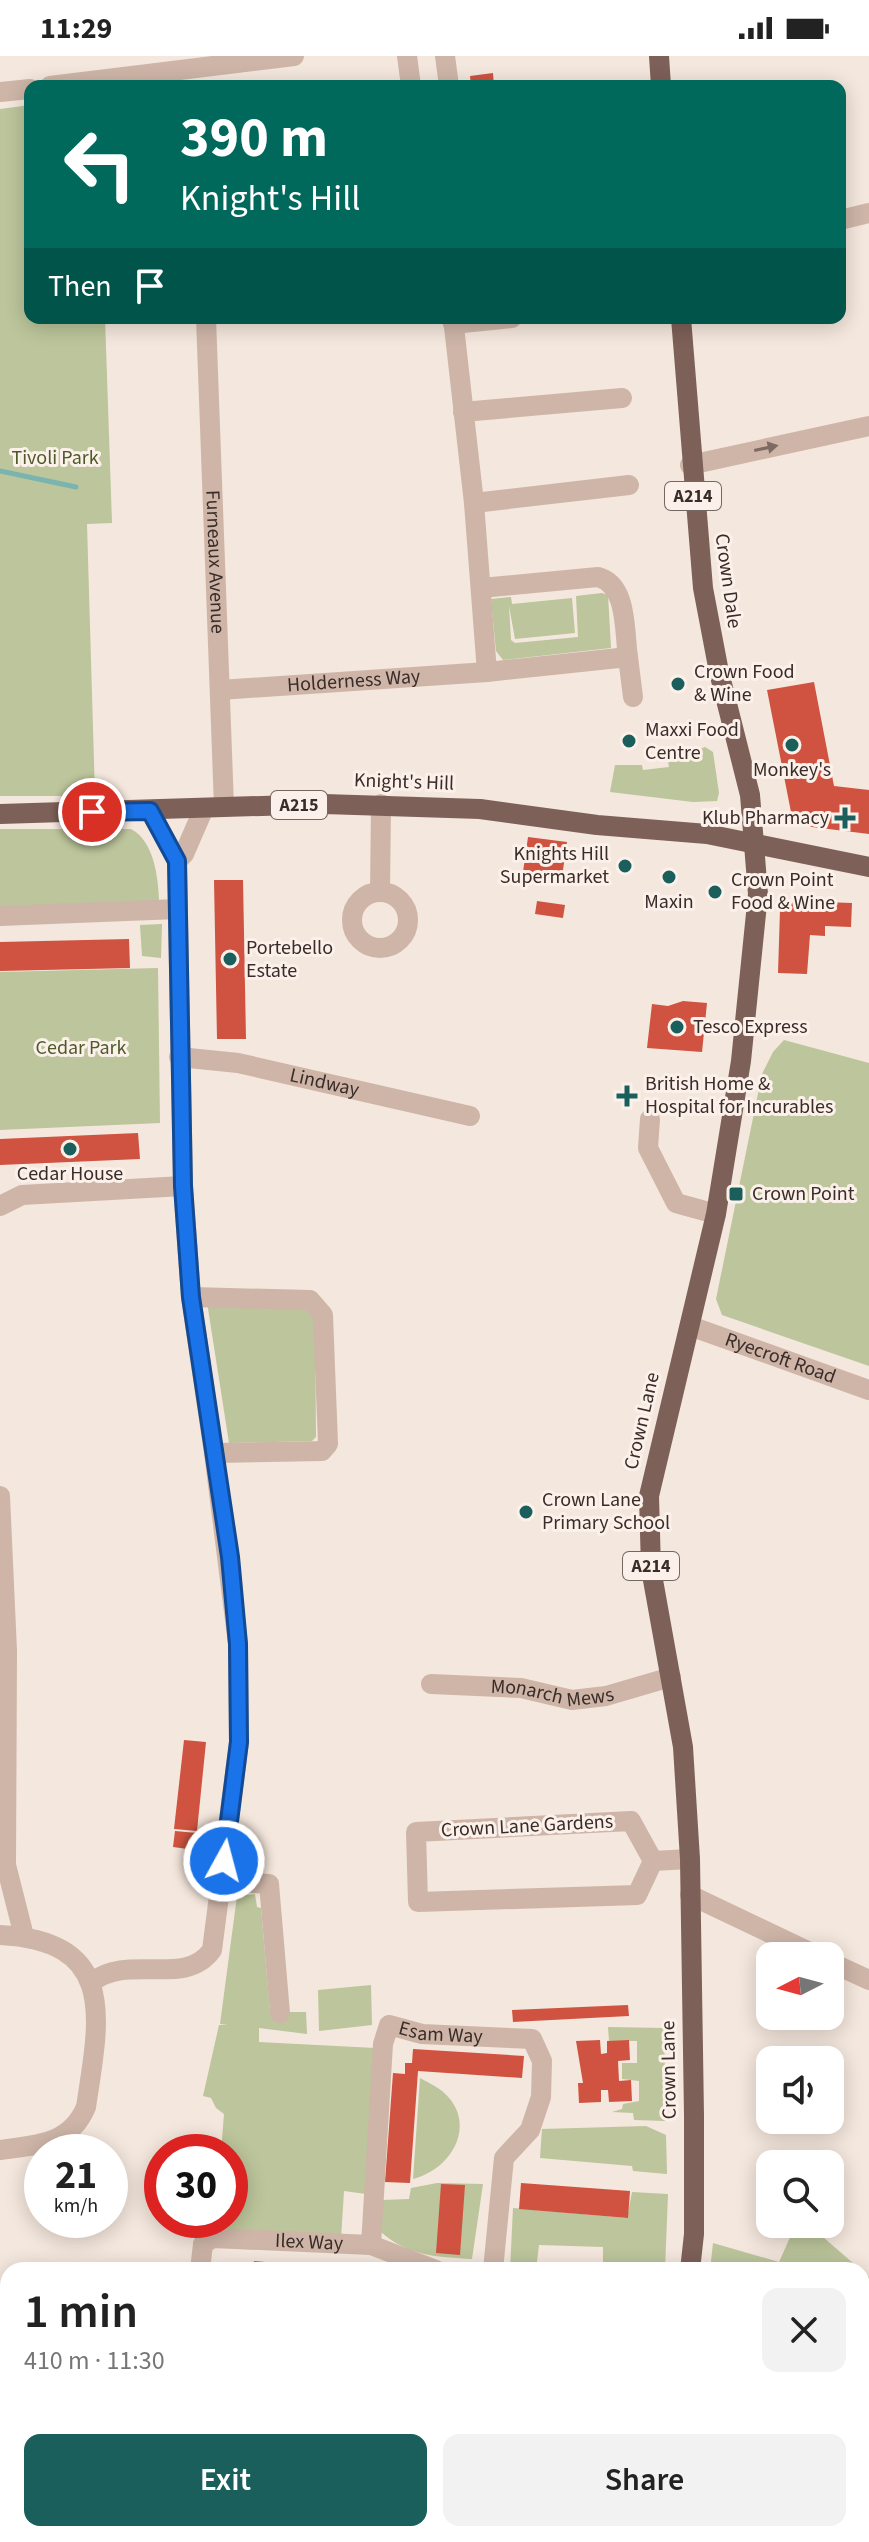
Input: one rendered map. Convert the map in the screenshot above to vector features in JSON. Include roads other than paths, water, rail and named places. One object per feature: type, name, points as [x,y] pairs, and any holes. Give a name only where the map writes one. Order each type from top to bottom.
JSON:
[{"type":"main road","points":[[659,56],[661,80]]},
{"type":"main road","name":"Crown Dale","points":[[681,324],[690,465],[707,617],[750,795],[755,846]]},
{"type":"main road","name":"Knight's Hill","points":[[0,814],[381,804],[480,809],[597,825],[677,830],[755,846]]},
{"type":"main road","name":"A215","points":[[755,846],[869,867]]},
{"type":"main road","name":"Crown Lane","points":[[691,2262],[694,2234],[690,1859],[683,1747],[651,1569],[649,1496],[716,1214],[751,984],[758,916],[755,846]]},
{"type":"street","points":[[139,80],[198,76],[294,56]]},
{"type":"street","points":[[407,56],[410,80]]},
{"type":"street","points":[[445,56],[448,80]]},
{"type":"street","points":[[0,92],[24,90]]},
{"type":"street","points":[[846,219],[869,213]]},
{"type":"street","name":"Furneaux Avenue","points":[[206,324],[220,690],[214,808]]},
{"type":"street","points":[[453,324],[474,503],[487,672]]},
{"type":"street","points":[[463,412],[622,398]]},
{"type":"street","points":[[690,465],[869,426]]},
{"type":"street","points":[[474,503],[629,485]]},
{"type":"street","points":[[481,588],[598,577],[609,580],[617,589],[633,697]]},
{"type":"street","name":"Holderness Way","points":[[220,690],[487,672],[628,657]]},
{"type":"street","points":[[380,892],[381,804]]},
{"type":"street","points":[[177,861],[214,808]]},
{"type":"street","points":[[92,1982],[122,1967],[184,1968],[206,1958],[212,1950],[239,1742],[238,1644],[191,1297],[183,1186],[177,861],[150,811]]},
{"type":"street","points":[[0,916],[178,909]]},
{"type":"street","name":"Lindway","points":[[179,1057],[238,1063],[470,1116]]},
{"type":"street","points":[[650,1119],[648,1148],[676,1203],[716,1214]]},
{"type":"street","points":[[0,1206],[22,1195],[183,1186]]},
{"type":"street","points":[[191,1297],[310,1300],[323,1315],[328,1444],[322,1451],[214,1453]]},
{"type":"street","name":"Ryecroft Road","points":[[690,1326],[869,1390]]},
{"type":"street","points":[[0,1496],[7,1666],[6,1865],[24,1936]]},
{"type":"street","name":"Monarch Mews","points":[[431,1684],[521,1688],[572,1700],[606,1696],[671,1677]]},
{"type":"street","name":"Crown Lane Gardens","points":[[631,1821],[653,1861],[637,1895],[418,1902],[416,1832],[631,1821]]},
{"type":"street","points":[[653,1861],[690,1859]]},
{"type":"street","points":[[221,1881],[269,1884],[280,2013]]},
{"type":"street","points":[[690,1895],[789,1942]]},
{"type":"street","points":[[0,1935],[24,1936],[76,1962],[92,1982],[97,2023],[86,2107],[81,2120],[63,2137],[0,2150]]},
{"type":"street","points":[[844,1968],[869,1980]]},
{"type":"street","name":"Esam Way","points":[[371,2245],[383,2044],[389,2025],[422,2034],[532,2039],[542,2061],[541,2097],[530,2130],[504,2158],[494,2262]]},
{"type":"street","name":"Ilex Way","points":[[201,2262],[203,2244],[213,2238],[371,2245],[415,2262]]},
{"type":"waterway","points":[[0,471],[76,487]]},
{"type":"place","name":"Crown Food & Wine","points":[[678,684]]},
{"type":"place","name":"Maxxi Food Centre","points":[[629,741]]},
{"type":"place","name":"Monkey's","points":[[792,745]]},
{"type":"place","name":"Klub Pharmacy","points":[[845,818]]},
{"type":"place","name":"Knights Hill Supermarket","points":[[625,866]]},
{"type":"place","name":"Maxin","points":[[669,877]]},
{"type":"place","name":"Crown Point Food & Wine","points":[[715,892]]},
{"type":"place","name":"Portebello Estate","points":[[230,959]]},
{"type":"place","name":"Tesco Express","points":[[677,1027]]},
{"type":"place","name":"British Home & Hospital for Incurables","points":[[627,1096]]},
{"type":"place","name":"Cedar House","points":[[70,1149]]},
{"type":"place","name":"Crown Point","points":[[736,1194]]},
{"type":"place","name":"Crown Lane Primary School","points":[[526,1512]]},
{"type":"park label","name":"Tivoli Park","points":[[55,458]]},
{"type":"park label","name":"Cedar Park","points":[[81,1048]]}]
